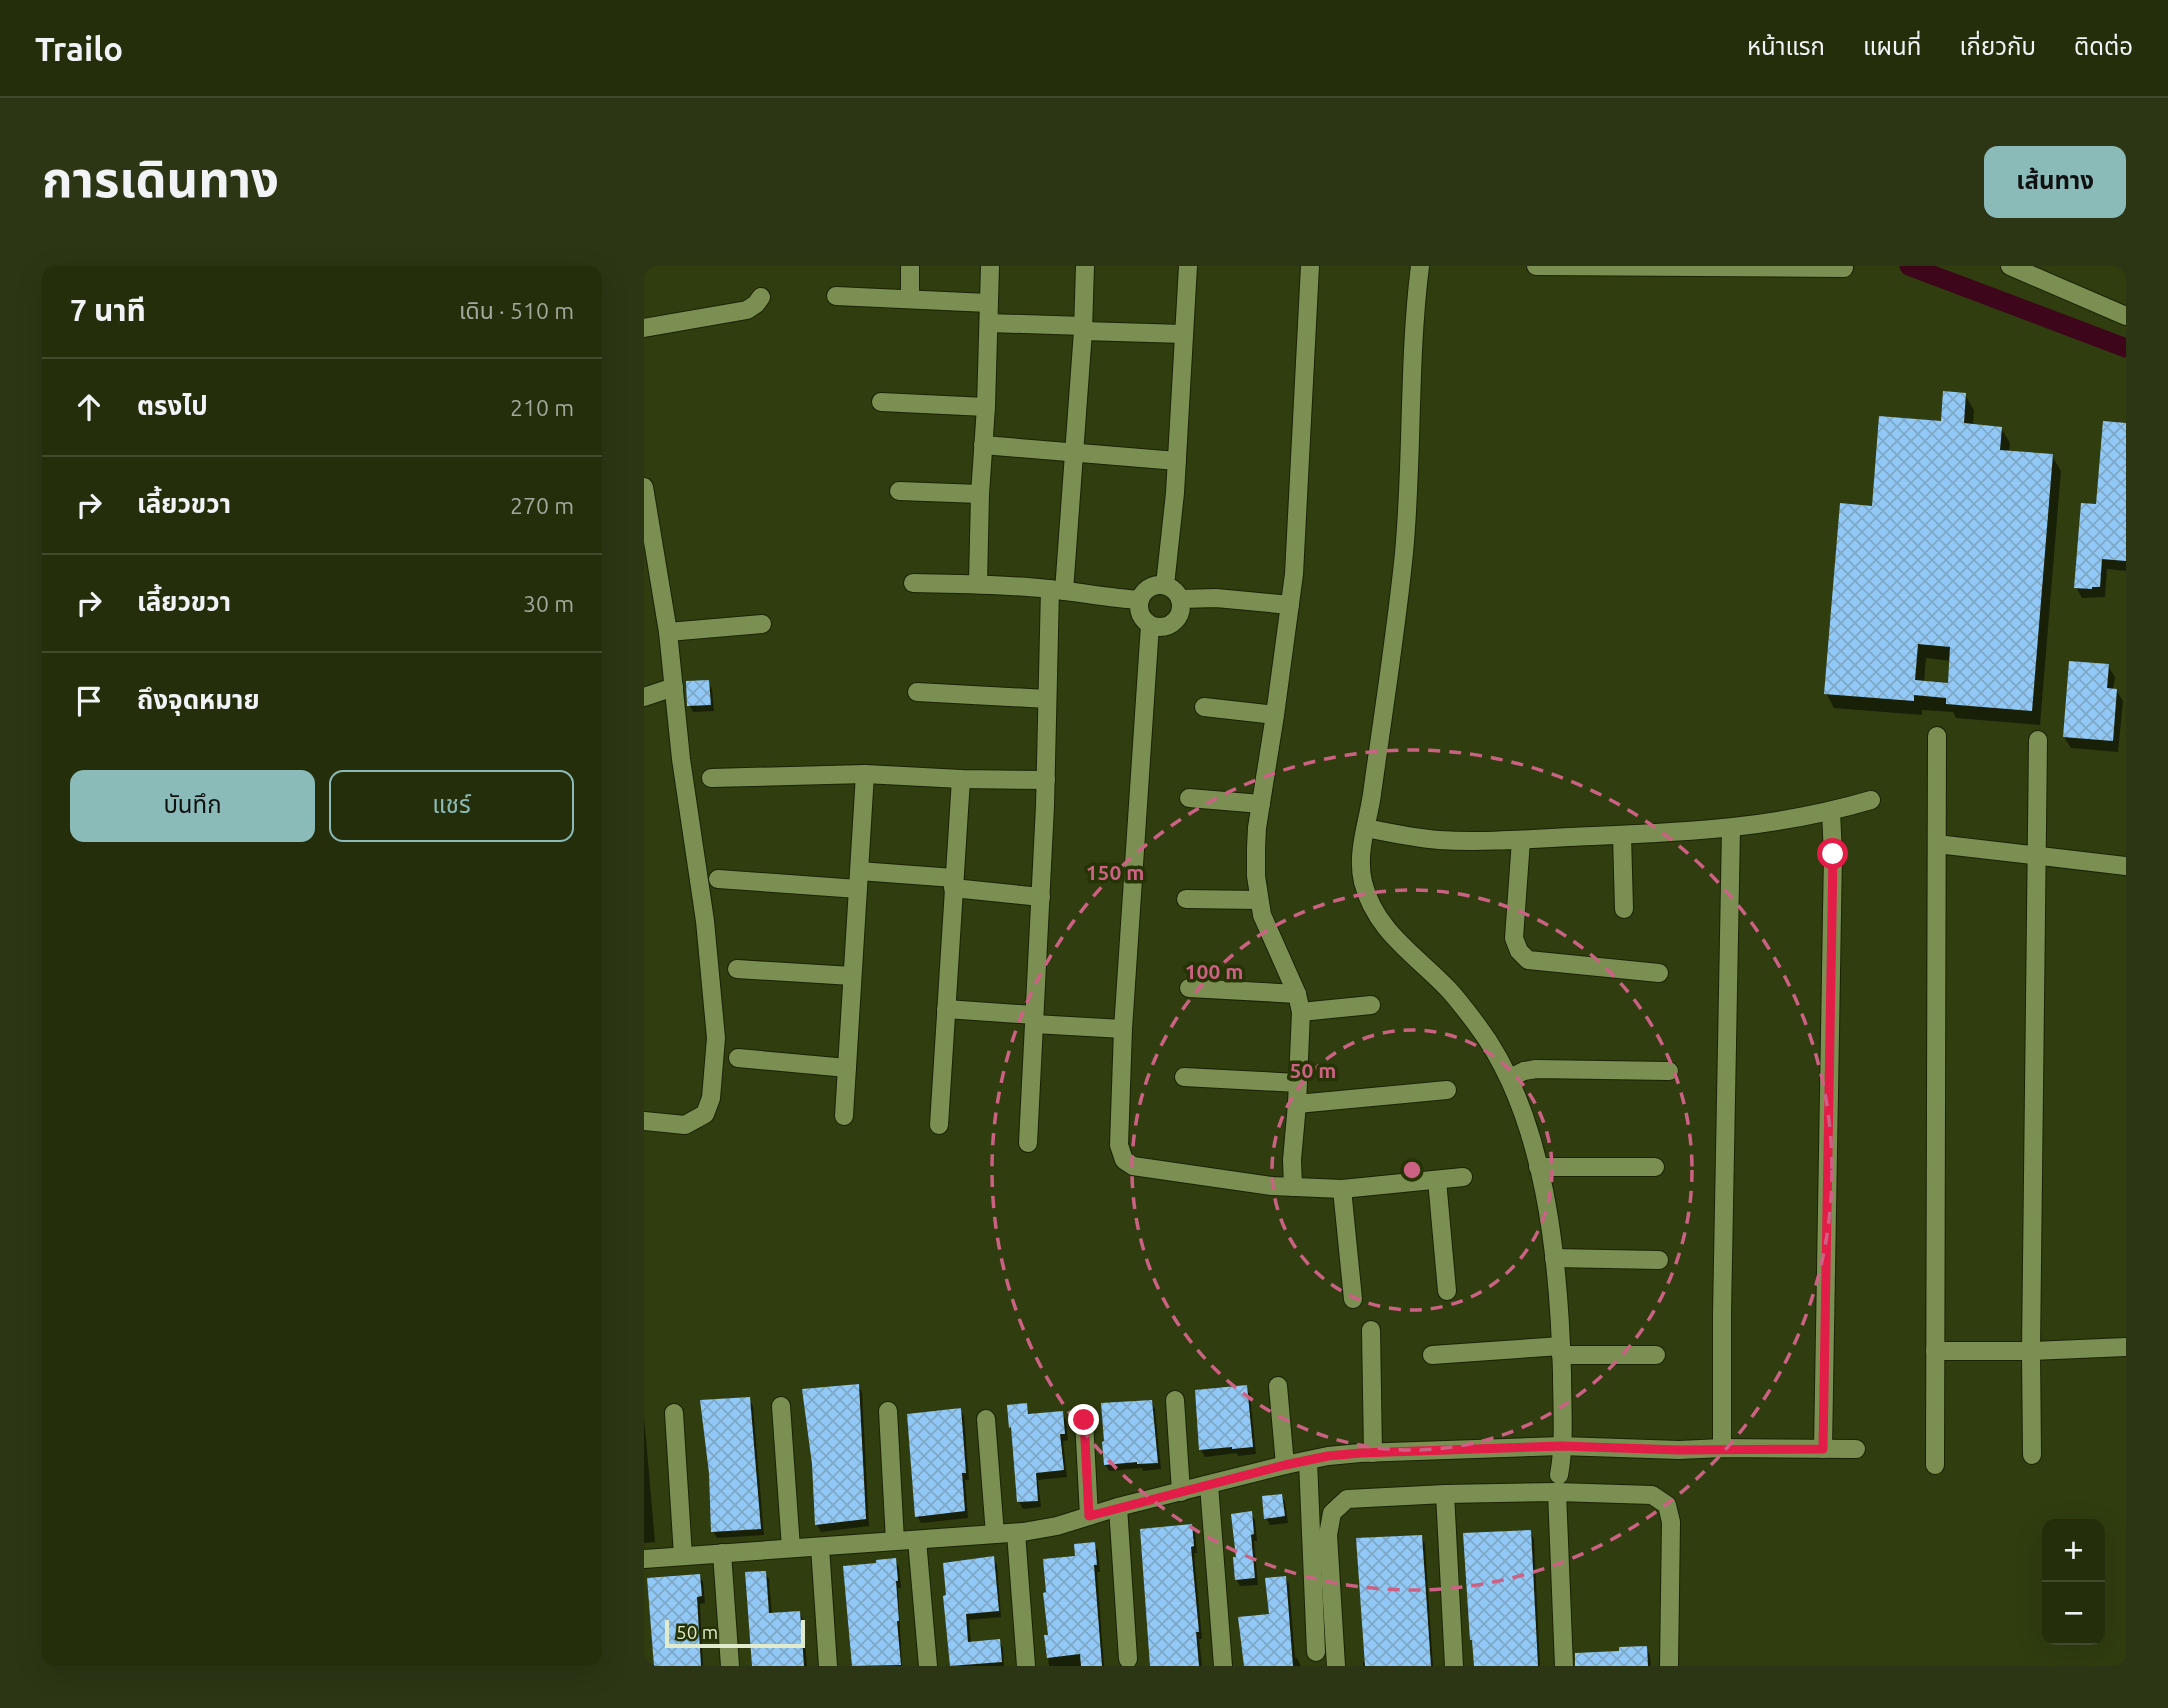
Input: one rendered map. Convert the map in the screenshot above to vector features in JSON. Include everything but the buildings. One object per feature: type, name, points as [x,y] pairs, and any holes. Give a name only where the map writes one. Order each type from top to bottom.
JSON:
[{"type":"street","points":[[910,266],[910,299]]},
{"type":"street","points":[[978,584],[979,494],[986,407],[990,266]]},
{"type":"street","points":[[1028,1143],[1041,897],[1047,699],[1057,590],[1075,452],[1085,266]]},
{"type":"street","points":[[1165,585],[1177,461],[1188,266]]},
{"type":"street","points":[[1293,1187],[1292,1160],[1301,1012],[1297,993],[1268,930],[1259,900],[1256,848],[1294,574],[1310,266]]},
{"type":"street","points":[[1420,266],[1413,349],[1409,493],[1404,553],[1372,797],[1361,850],[1363,879],[1371,903],[1394,939],[1449,990],[1479,1029],[1510,1078],[1530,1135],[1543,1184],[1554,1258],[1561,1351],[1561,1446],[1558,1484],[1564,1666]]},
{"type":"street","points":[[1536,266],[1844,268]]},
{"type":"street","points":[[2010,266],[2126,316]]},
{"type":"street","points":[[836,296],[988,303]]},
{"type":"street","points":[[644,328],[747,310],[761,297]]},
{"type":"street","points":[[989,323],[1184,334]]},
{"type":"street","points":[[881,402],[986,407]]},
{"type":"street","points":[[983,445],[1177,461]]},
{"type":"street","points":[[644,487],[668,632],[681,759],[705,921],[716,1038],[712,1098],[705,1114],[685,1125],[644,1121]]},
{"type":"street","points":[[899,491],[979,494]]},
{"type":"street","points":[[913,583],[978,584],[1140,600]]},
{"type":"street","points":[[1165,585],[1180,599],[1180,613],[1171,624],[1157,627],[1146,622],[1139,612],[1140,600],[1142,594],[1152,587],[1165,585]]},
{"type":"street","points":[[1180,599],[1216,598],[1290,604]]},
{"type":"street","points":[[668,632],[762,624]]},
{"type":"street","points":[[1150,625],[1123,1030],[1119,1145],[1124,1160],[1133,1166],[1272,1186],[1342,1189],[1463,1177]]},
{"type":"street","points":[[644,697],[674,687]]},
{"type":"street","points":[[917,692],[1047,699]]},
{"type":"street","points":[[1204,707],[1275,715]]},
{"type":"street","points":[[1935,1465],[1937,736]]},
{"type":"street","points":[[2032,1455],[2038,740]]},
{"type":"street","points":[[711,778],[865,774],[1046,780]]},
{"type":"street","points":[[844,1116],[865,774]]},
{"type":"street","points":[[939,1125],[961,779]]},
{"type":"street","points":[[1189,798],[1261,804]]},
{"type":"street","points":[[1366,828],[1442,840],[1521,840],[1731,829],[1831,812],[1871,800]]},
{"type":"street","points":[[1823,1449],[1833,854],[1831,812]]},
{"type":"street","points":[[1722,1448],[1731,829]]},
{"type":"street","points":[[1622,835],[1624,909]]},
{"type":"street","points":[[1521,840],[1514,938],[1519,951],[1528,960],[1659,973]]},
{"type":"street","points":[[1937,844],[2126,866]]},
{"type":"street","points":[[859,871],[1041,897]]},
{"type":"street","points":[[718,879],[858,889]]},
{"type":"street","points":[[1186,898],[1259,900]]},
{"type":"street","points":[[737,969],[852,976]]},
{"type":"street","points":[[1189,988],[1297,993]]},
{"type":"street","points":[[1301,1012],[1371,1005]]},
{"type":"street","points":[[946,1009],[1123,1030]]},
{"type":"street","points":[[738,1058],[847,1068]]},
{"type":"street","points":[[1510,1078],[1536,1069],[1669,1071]]},
{"type":"street","points":[[1184,1077],[1298,1083]]},
{"type":"street","points":[[1297,1104],[1447,1090]]},
{"type":"street","points":[[1538,1167],[1656,1167]]},
{"type":"street","points":[[1437,1180],[1447,1292]]},
{"type":"street","points":[[1342,1189],[1353,1299]]},
{"type":"street","points":[[1554,1258],[1659,1260]]},
{"type":"street","points":[[1371,1330],[1373,1452]]},
{"type":"street","points":[[1935,1351],[2126,1347]]},
{"type":"street","points":[[1432,1355],[1561,1351],[1656,1354]]},
{"type":"street","points":[[1278,1387],[1285,1465]]},
{"type":"street","points":[[1175,1400],[1181,1492]]},
{"type":"street","points":[[781,1406],[791,1548]]},
{"type":"street","points":[[888,1410],[895,1541]]},
{"type":"street","points":[[674,1413],[683,1556]]},
{"type":"street","points":[[986,1419],[995,1534]]},
{"type":"street","points":[[1084,1420],[1089,1516]]},
{"type":"street","points":[[644,1559],[1016,1533],[1057,1526],[1118,1507],[1328,1456],[1561,1446],[1679,1450],[1856,1449]]},
{"type":"street","points":[[1308,1461],[1316,1652]]},
{"type":"street","points":[[1336,1666],[1328,1535],[1332,1513],[1347,1499],[1558,1484],[1652,1495],[1667,1504],[1671,1522],[1670,1666]]},
{"type":"street","points":[[1209,1485],[1223,1666]]},
{"type":"street","points":[[1445,1494],[1454,1666]]},
{"type":"street","points":[[1118,1507],[1128,1659]]},
{"type":"street","points":[[1016,1533],[1026,1666]]},
{"type":"street","points":[[917,1540],[928,1666]]},
{"type":"street","points":[[820,1547],[828,1666]]},
{"type":"street","points":[[722,1553],[730,1666]]},
{"type":"waterway","points":[[1909,266],[2126,348]]},
{"type":"route","points":[[1084,1420],[1089,1516],[1285,1465],[1360,1453],[1561,1446],[1679,1450],[1823,1449],[1833,854]]}]
